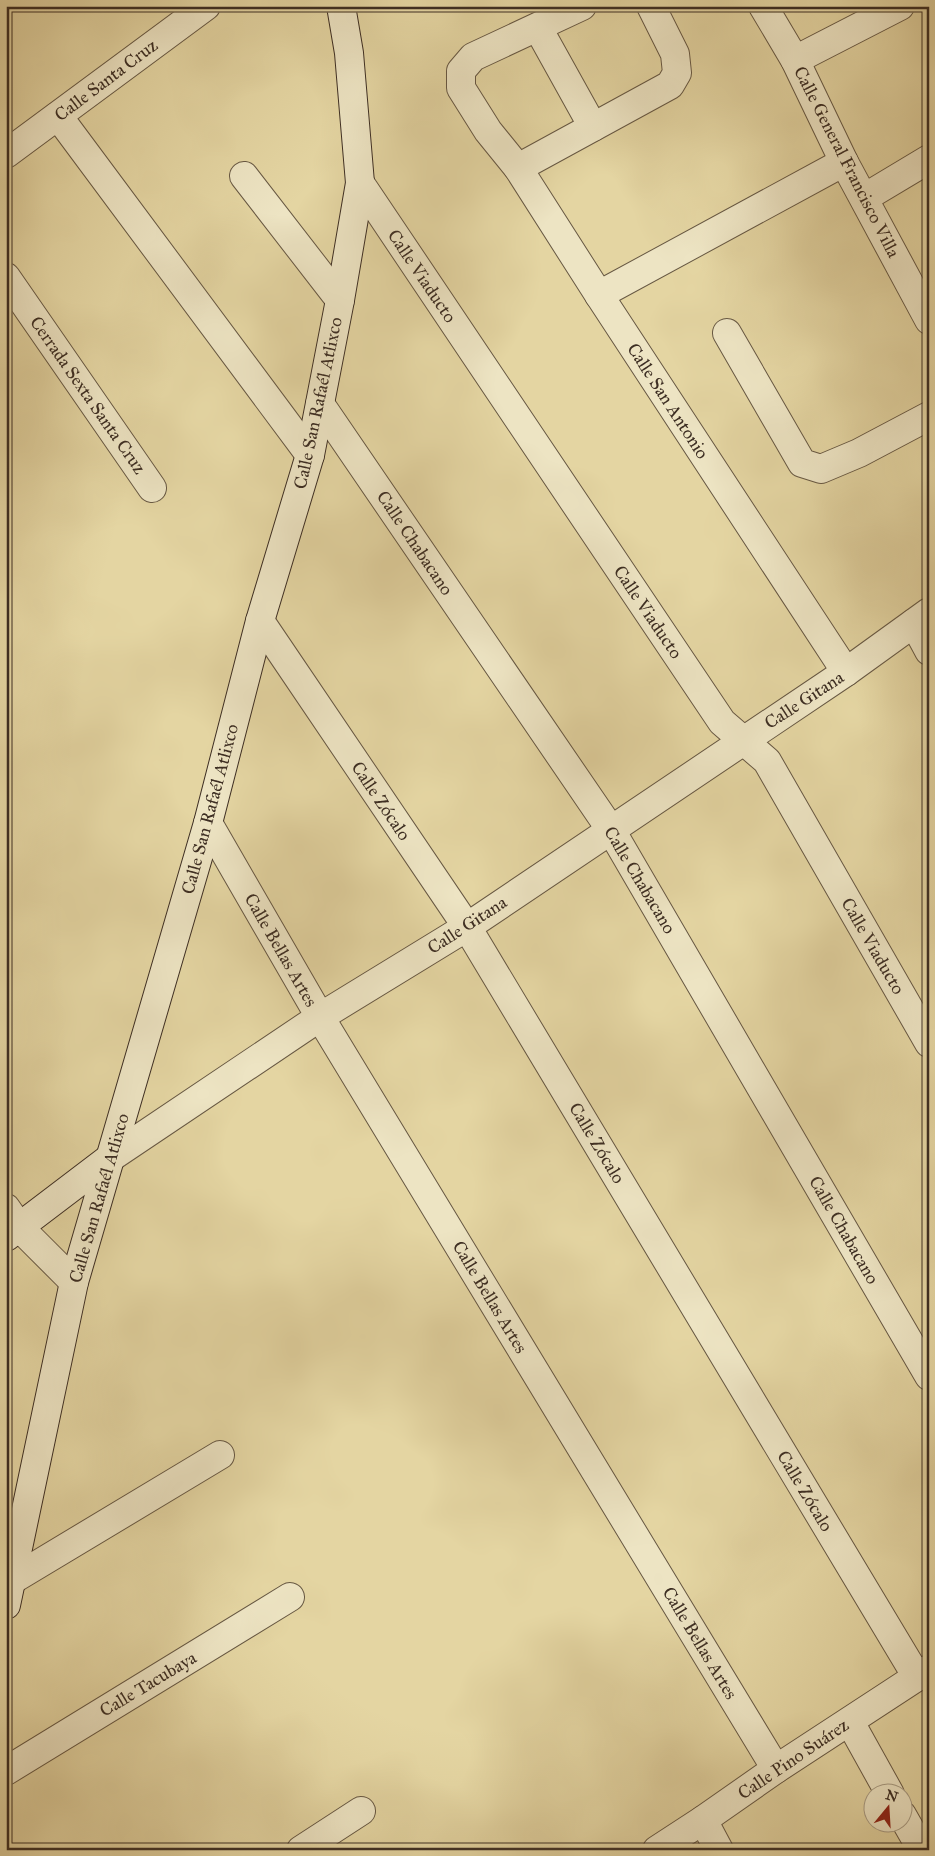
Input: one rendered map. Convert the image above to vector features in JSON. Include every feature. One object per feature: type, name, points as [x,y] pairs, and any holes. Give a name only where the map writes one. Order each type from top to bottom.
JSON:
[{"type":"street","name":"Calle Santa Cruz","points":[[6,154],[206,6]]},
{"type":"street","name":"Calle San Rafaél Atlixco","points":[[8,1585],[74,1282],[208,823],[260,621],[310,455],[360,183],[349,53],[341,6]]},
{"type":"street","name":"Calle San Antonio","points":[[582,6],[473,57],[461,71],[461,88],[488,131],[518,168],[846,672]]},
{"type":"street","points":[[518,168],[670,85],[677,73],[675,54],[650,6]]},
{"type":"street","name":"Calle General Francisco Villa","points":[[763,6],[796,60],[844,162],[929,320]]},
{"type":"street","points":[[796,60],[900,6]]},
{"type":"street","points":[[538,28],[593,127]]},
{"type":"street","points":[[58,116],[310,455]]},
{"type":"street","points":[[864,198],[929,160]]},
{"type":"street","points":[[599,295],[844,162]]},
{"type":"street","points":[[244,176],[340,300]]},
{"type":"street","name":"Calle Viaducto","points":[[360,183],[722,722],[767,762],[929,1043]]},
{"type":"street","name":"Cerrada Sexta Santa Cruz","points":[[6,277],[152,488]]},
{"type":"street","points":[[727,333],[802,463],[821,469],[859,453],[929,416]]},
{"type":"street","name":"Calle Chabacano","points":[[320,404],[611,830],[929,1376]]},
{"type":"street","points":[[921,618],[929,651]]},
{"type":"street","name":"Calle Gitana","points":[[11,1224],[320,1017],[467,927],[846,672],[921,618]]},
{"type":"street","name":"Calle Zócalo","points":[[260,621],[467,927],[923,1673]]},
{"type":"street","name":"Calle Bellas Artes","points":[[208,823],[320,1017],[776,1769]]},
{"type":"street","points":[[11,1224],[74,1282]]},
{"type":"street","points":[[8,1585],[220,1455]]},
{"type":"street","name":"Calle Tacubaya","points":[[6,1771],[290,1597]]},
{"type":"street","name":"Calle Pino Suárez","points":[[657,1850],[776,1769],[923,1673]]},
{"type":"street","points":[[850,1722],[884,1784]]},
{"type":"street","points":[[301,1850],[361,1811]]},
{"type":"street","points":[[703,1820],[719,1850]]},
{"type":"street","points":[[912,1832],[922,1850]]}]
